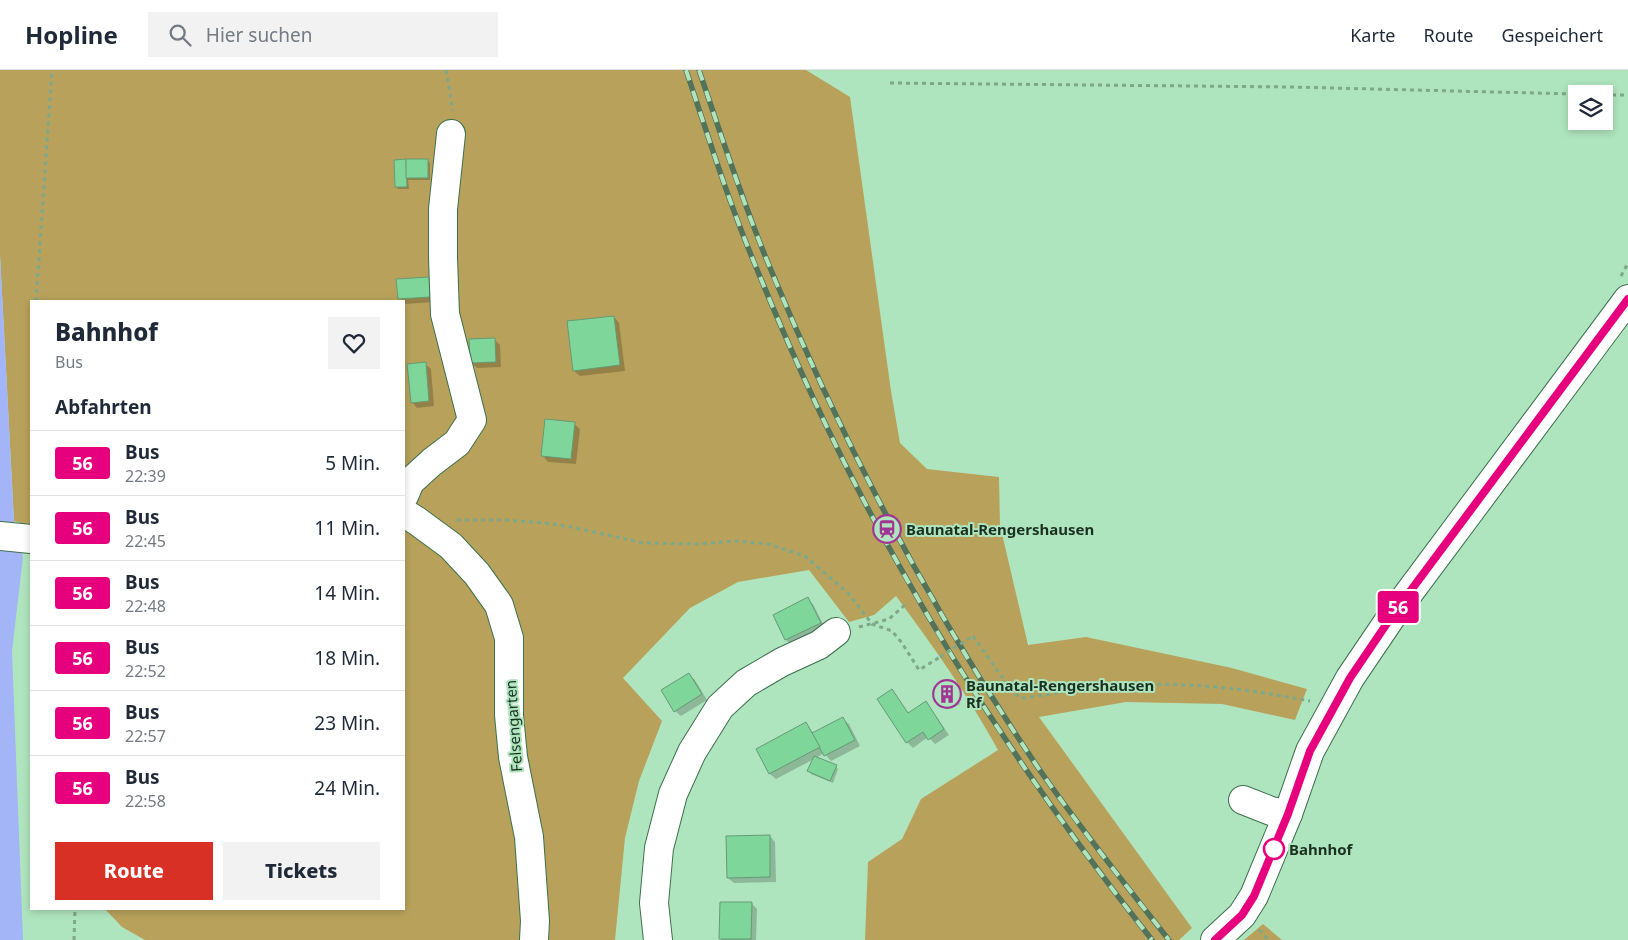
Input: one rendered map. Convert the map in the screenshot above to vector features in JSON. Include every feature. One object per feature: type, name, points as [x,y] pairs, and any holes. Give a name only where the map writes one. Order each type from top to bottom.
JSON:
[{"type":"street","points":[[405,494],[410,482],[457,443],[472,420],[446,314],[443,209],[451,134]]},
{"type":"street","points":[[1215,940],[1242,915],[1254,896],[1288,814],[1310,751],[1350,678],[1394,613],[1628,299]]},
{"type":"street","name":"Felsengarten","points":[[419,524],[451,546],[477,574],[498,605],[509,638],[509,715],[513,757],[529,837],[535,921],[534,940]]},
{"type":"street","points":[[0,536],[30,539]]},
{"type":"street","points":[[658,940],[654,903],[659,848],[673,794],[692,752],[720,707],[746,683],[782,662],[819,645],[836,632]]},
{"type":"street","points":[[1243,800],[1288,814]]},
{"type":"path","points":[[36,300],[52,70]]},
{"type":"path","points":[[446,70],[453,108],[451,134]]},
{"type":"path","points":[[890,82],[1291,87],[1568,94]]},
{"type":"path","points":[[1613,95],[1628,96]]},
{"type":"path","points":[[419,524],[505,520],[571,527],[644,543],[699,544],[735,541],[768,544],[805,556],[848,593],[872,624],[892,632],[902,643],[920,670],[972,636],[1014,694],[1024,698],[1094,688],[1144,685],[1221,687],[1260,691],[1310,701]]},
{"type":"path","points":[[872,624],[889,619],[906,604]]},
{"type":"path","points":[[1000,683],[1004,679]]},
{"type":"path","points":[[74,940],[75,910]]},
{"type":"shaded area","points":[[0,70],[806,70],[850,97],[900,443],[927,469],[999,477],[1000,525],[1028,645],[1086,637],[1232,668],[1307,689],[1295,720],[1222,704],[1126,702],[1039,717],[1192,928],[1179,940],[865,940],[868,862],[902,839],[921,799],[998,750],[950,671],[896,596],[874,615],[849,622],[809,570],[738,582],[690,608],[623,678],[662,721],[639,781],[625,838],[615,940],[145,940],[122,927],[106,910],[405,910],[405,300],[30,300],[30,526],[14,521],[0,255]]},
{"type":"shaded area","points":[[1263,924],[1282,940],[1244,940]]},
{"type":"water","points":[[0,255],[14,521],[23,557],[12,651],[23,940],[0,940]]},
{"type":"building","points":[[406,159],[407,187],[395,187],[394,160]]},
{"type":"building","points":[[406,159],[428,159],[428,178],[406,178]]},
{"type":"building","points":[[429,277],[430,297],[398,299],[396,279]]},
{"type":"building","points":[[614,316],[620,365],[573,371],[567,321]]},
{"type":"building","points":[[495,338],[496,362],[470,363],[469,339]]},
{"type":"building","points":[[426,362],[429,401],[411,403],[407,364]]},
{"type":"building","points":[[545,419],[575,422],[571,459],[541,456]]},
{"type":"building","points":[[808,597],[821,623],[785,640],[773,615]]},
{"type":"building","points":[[689,673],[702,694],[674,712],[661,690]]},
{"type":"building","name":"Baunatal-Rengershausen Rf","points":[[947,680],[959,701],[947,707],[936,686]]},
{"type":"building","points":[[892,689],[908,713],[926,701],[944,729],[928,740],[923,732],[906,743],[877,699]]},
{"type":"building","points":[[843,717],[855,740],[824,756],[812,733]]},
{"type":"building","points":[[806,722],[820,747],[769,774],[756,749]]},
{"type":"building","points":[[814,756],[837,765],[830,781],[807,771]]},
{"type":"building","points":[[770,835],[770,877],[727,878],[726,836]]},
{"type":"building","points":[[720,902],[752,902],[751,939],[719,939]]},
{"type":"railway","points":[[686,70],[746,243],[804,379],[876,525],[924,610],[984,707],[1082,849],[1152,940]]},
{"type":"railway","points":[[699,70],[768,263],[826,394],[890,523],[961,648],[1039,769],[1169,940]]},
{"type":"bus line","name":"56","points":[[1215,940],[1242,915],[1254,896],[1288,814],[1310,751],[1350,678],[1394,613],[1628,299]]},
{"type":"place","name":"Baunatal-Rengershausen","points":[[887,529]]},
{"type":"place","name":"Baunatal-Rengershausen Rf","points":[[947,694]]},
{"type":"place","name":"Bahnhof","points":[[1274,849]]}]
